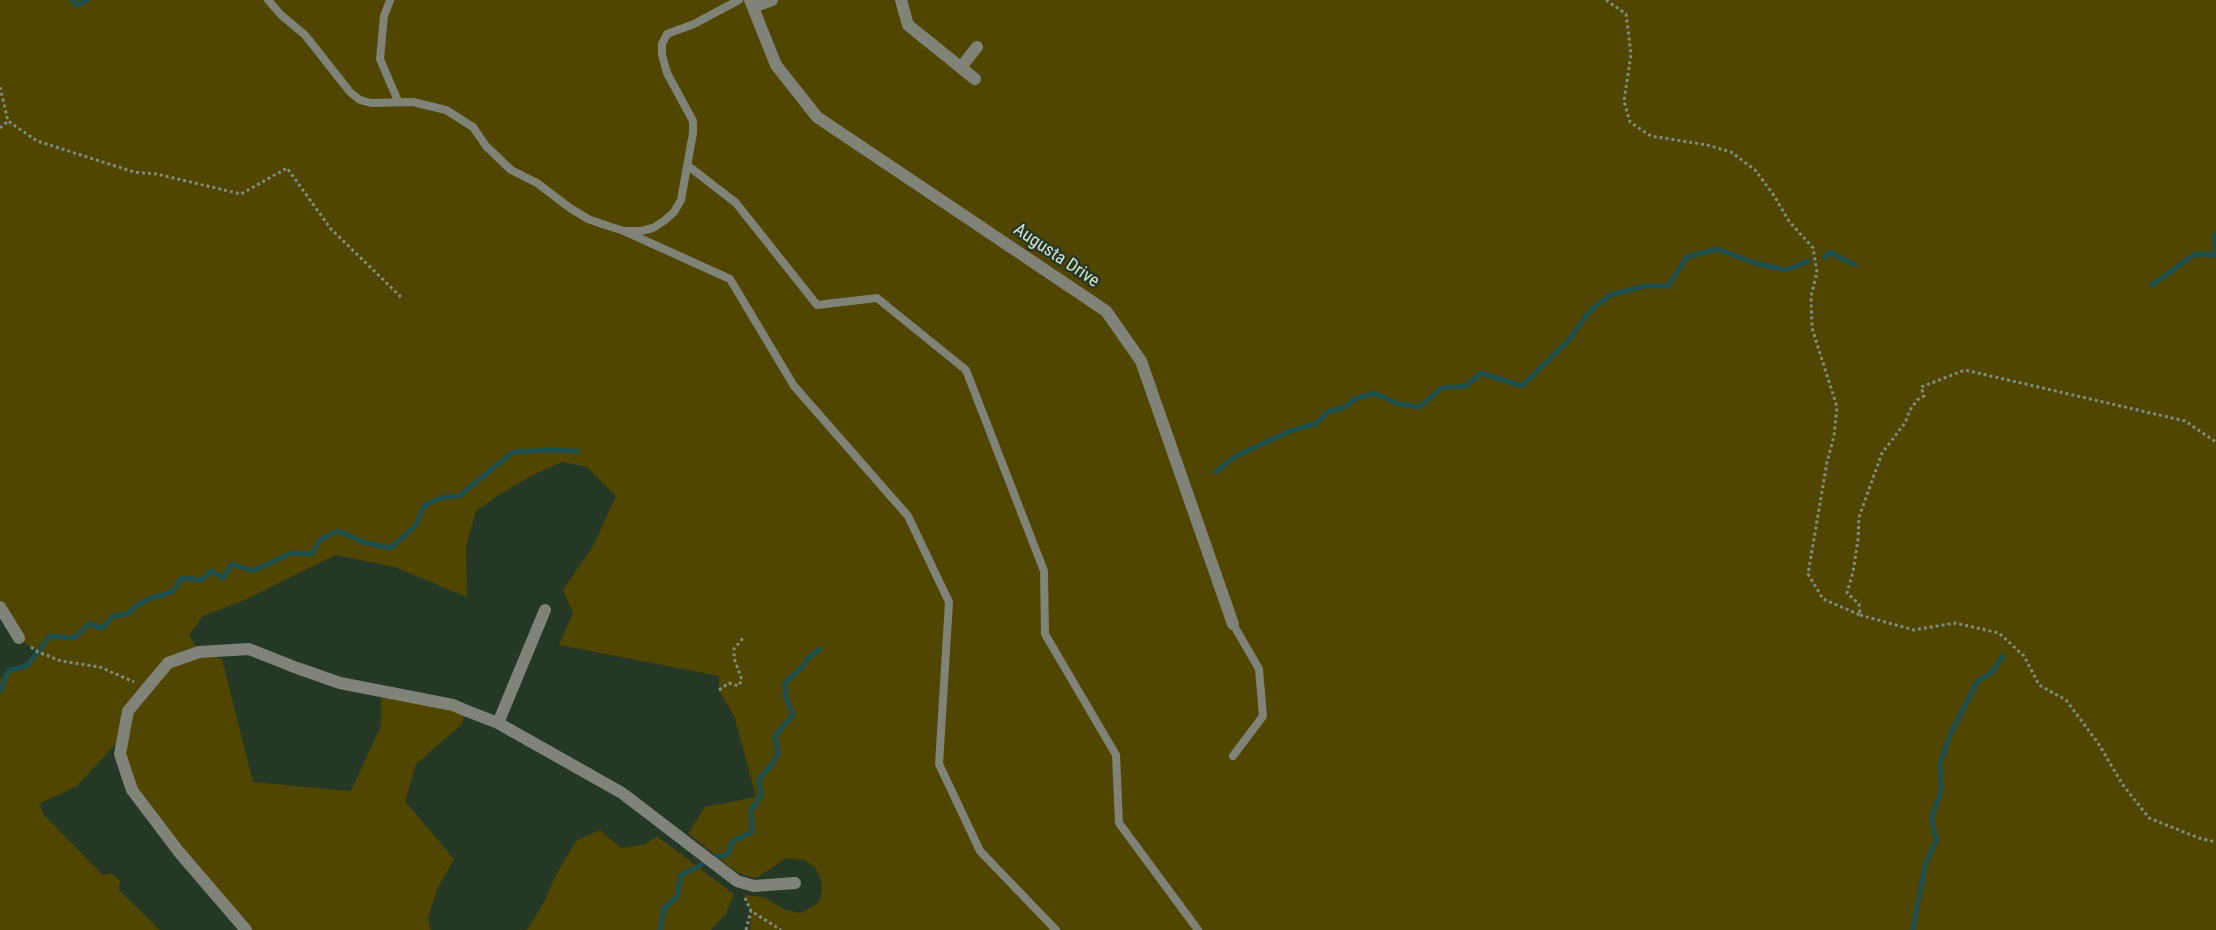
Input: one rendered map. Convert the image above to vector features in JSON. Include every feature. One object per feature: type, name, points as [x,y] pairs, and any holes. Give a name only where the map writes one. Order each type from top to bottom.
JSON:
[{"type":"street","points":[[751,4],[772,0]]},
{"type":"street","points":[[901,0],[908,25],[975,79]]},
{"type":"street","name":"Augusta Drive","points":[[751,4],[776,65],[817,117],[1106,311],[1140,361],[1233,624]]},
{"type":"street","points":[[960,67],[977,47]]},
{"type":"street","points":[[0,607],[19,638]]},
{"type":"street","points":[[498,723],[545,610]]},
{"type":"street","points":[[246,930],[179,852],[132,790],[120,754],[128,711],[168,663],[199,651],[249,649],[340,682],[453,705],[498,723],[622,793],[737,881],[754,886],[795,883]]},
{"type":"lane","points":[[268,0],[304,35],[350,92],[360,100],[372,103],[413,102],[438,108],[461,118],[473,127],[486,146],[511,170],[537,183],[554,198],[588,219],[624,231],[730,279],[794,386],[908,516],[949,602],[939,764],[980,851],[1056,930]]},
{"type":"lane","points":[[390,0],[384,16],[380,59],[398,101]]},
{"type":"lane","points":[[624,231],[653,228],[674,212],[681,200],[693,121],[667,73],[662,55],[662,44],[667,34],[694,24],[739,0]]},
{"type":"lane","points":[[687,165],[735,203],[817,305],[878,298],[966,370],[1044,571],[1045,634],[1116,755],[1119,823],[1198,930]]},
{"type":"lane","points":[[1233,624],[1259,669],[1263,717],[1233,756]]},
{"type":"path","points":[[1606,0],[1626,14],[1631,54],[1624,101],[1630,122],[1650,136],[1707,145],[1731,152],[1755,170],[1789,221],[1813,248],[1817,272],[1811,297],[1812,328],[1838,407],[1808,574],[1823,599],[1860,615],[1914,630],[1955,623],[1999,633],[2024,656],[2039,686],[2066,700],[2098,743],[2123,785],[2149,818],[2199,838],[2216,842]]},
{"type":"path","points":[[0,87],[8,121],[37,141],[134,172],[157,174],[241,194],[287,168],[331,229],[403,299]]},
{"type":"path","points":[[0,128],[8,121]]},
{"type":"path","points":[[1860,615],[1859,604],[1847,593],[1857,551],[1859,517],[1882,453],[1905,423],[1917,400],[1924,396],[1921,387],[1965,370],[2185,421],[2216,442]]},
{"type":"path","points":[[718,690],[729,683],[738,686],[742,680],[734,658],[734,649],[744,637]]},
{"type":"path","points":[[19,638],[38,652],[62,661],[100,667],[147,687]]},
{"type":"path","points":[[744,883],[744,895],[752,911],[781,930]]},
{"type":"path","points":[[746,930],[752,911]]},
{"type":"shaded area","points":[[0,0],[2216,0],[2216,930],[750,930],[751,911],[744,895],[764,897],[785,910],[801,913],[818,903],[822,892],[821,880],[815,867],[804,860],[787,858],[756,878],[746,876],[735,871],[688,833],[705,807],[756,797],[735,718],[719,690],[719,676],[559,645],[573,613],[563,590],[593,546],[616,496],[587,467],[562,462],[533,475],[476,511],[466,546],[467,597],[395,567],[336,555],[247,599],[203,616],[189,635],[199,652],[222,659],[253,782],[351,791],[381,726],[381,692],[467,711],[461,725],[416,764],[405,801],[454,859],[437,889],[428,919],[431,930],[246,930],[132,790],[123,736],[77,786],[39,804],[45,816],[103,875],[111,873],[121,882],[119,890],[160,930],[0,930],[0,679],[8,671],[28,665],[38,652],[19,638],[0,599]]},
{"type":"shaded area","points":[[600,830],[621,848],[646,844],[657,836],[734,894],[726,914],[711,930],[527,930],[577,840]]},
{"type":"waterway","points":[[72,0],[77,5],[87,0]]},
{"type":"waterway","points":[[2216,234],[2214,236],[2216,254]]},
{"type":"waterway","points":[[1216,472],[1236,456],[1290,431],[1317,423],[1329,411],[1343,408],[1355,399],[1374,393],[1399,404],[1420,407],[1441,388],[1466,386],[1481,373],[1522,386],[1567,342],[1590,311],[1610,295],[1645,286],[1668,286],[1687,257],[1717,249],[1755,263],[1786,270],[1808,261]]},
{"type":"waterway","points":[[1825,257],[1829,252],[1855,265]]},
{"type":"waterway","points":[[2152,285],[2195,254],[2216,255]]},
{"type":"waterway","points":[[0,691],[8,671],[28,665],[50,636],[74,638],[89,624],[103,628],[113,616],[128,614],[136,606],[151,598],[172,592],[182,578],[201,580],[212,571],[223,578],[232,564],[253,571],[291,553],[312,554],[321,539],[338,531],[366,543],[391,548],[416,525],[424,506],[443,497],[459,496],[513,452],[577,451]]},
{"type":"waterway","points":[[660,930],[664,908],[677,897],[681,875],[719,856],[727,855],[733,841],[752,832],[751,810],[761,796],[759,779],[778,753],[775,736],[793,715],[786,698],[785,683],[808,658],[820,649]]},
{"type":"waterway","points":[[1913,930],[1925,865],[1936,841],[1932,817],[1941,791],[1940,764],[1950,735],[1977,682],[1993,671],[2003,656]]}]
